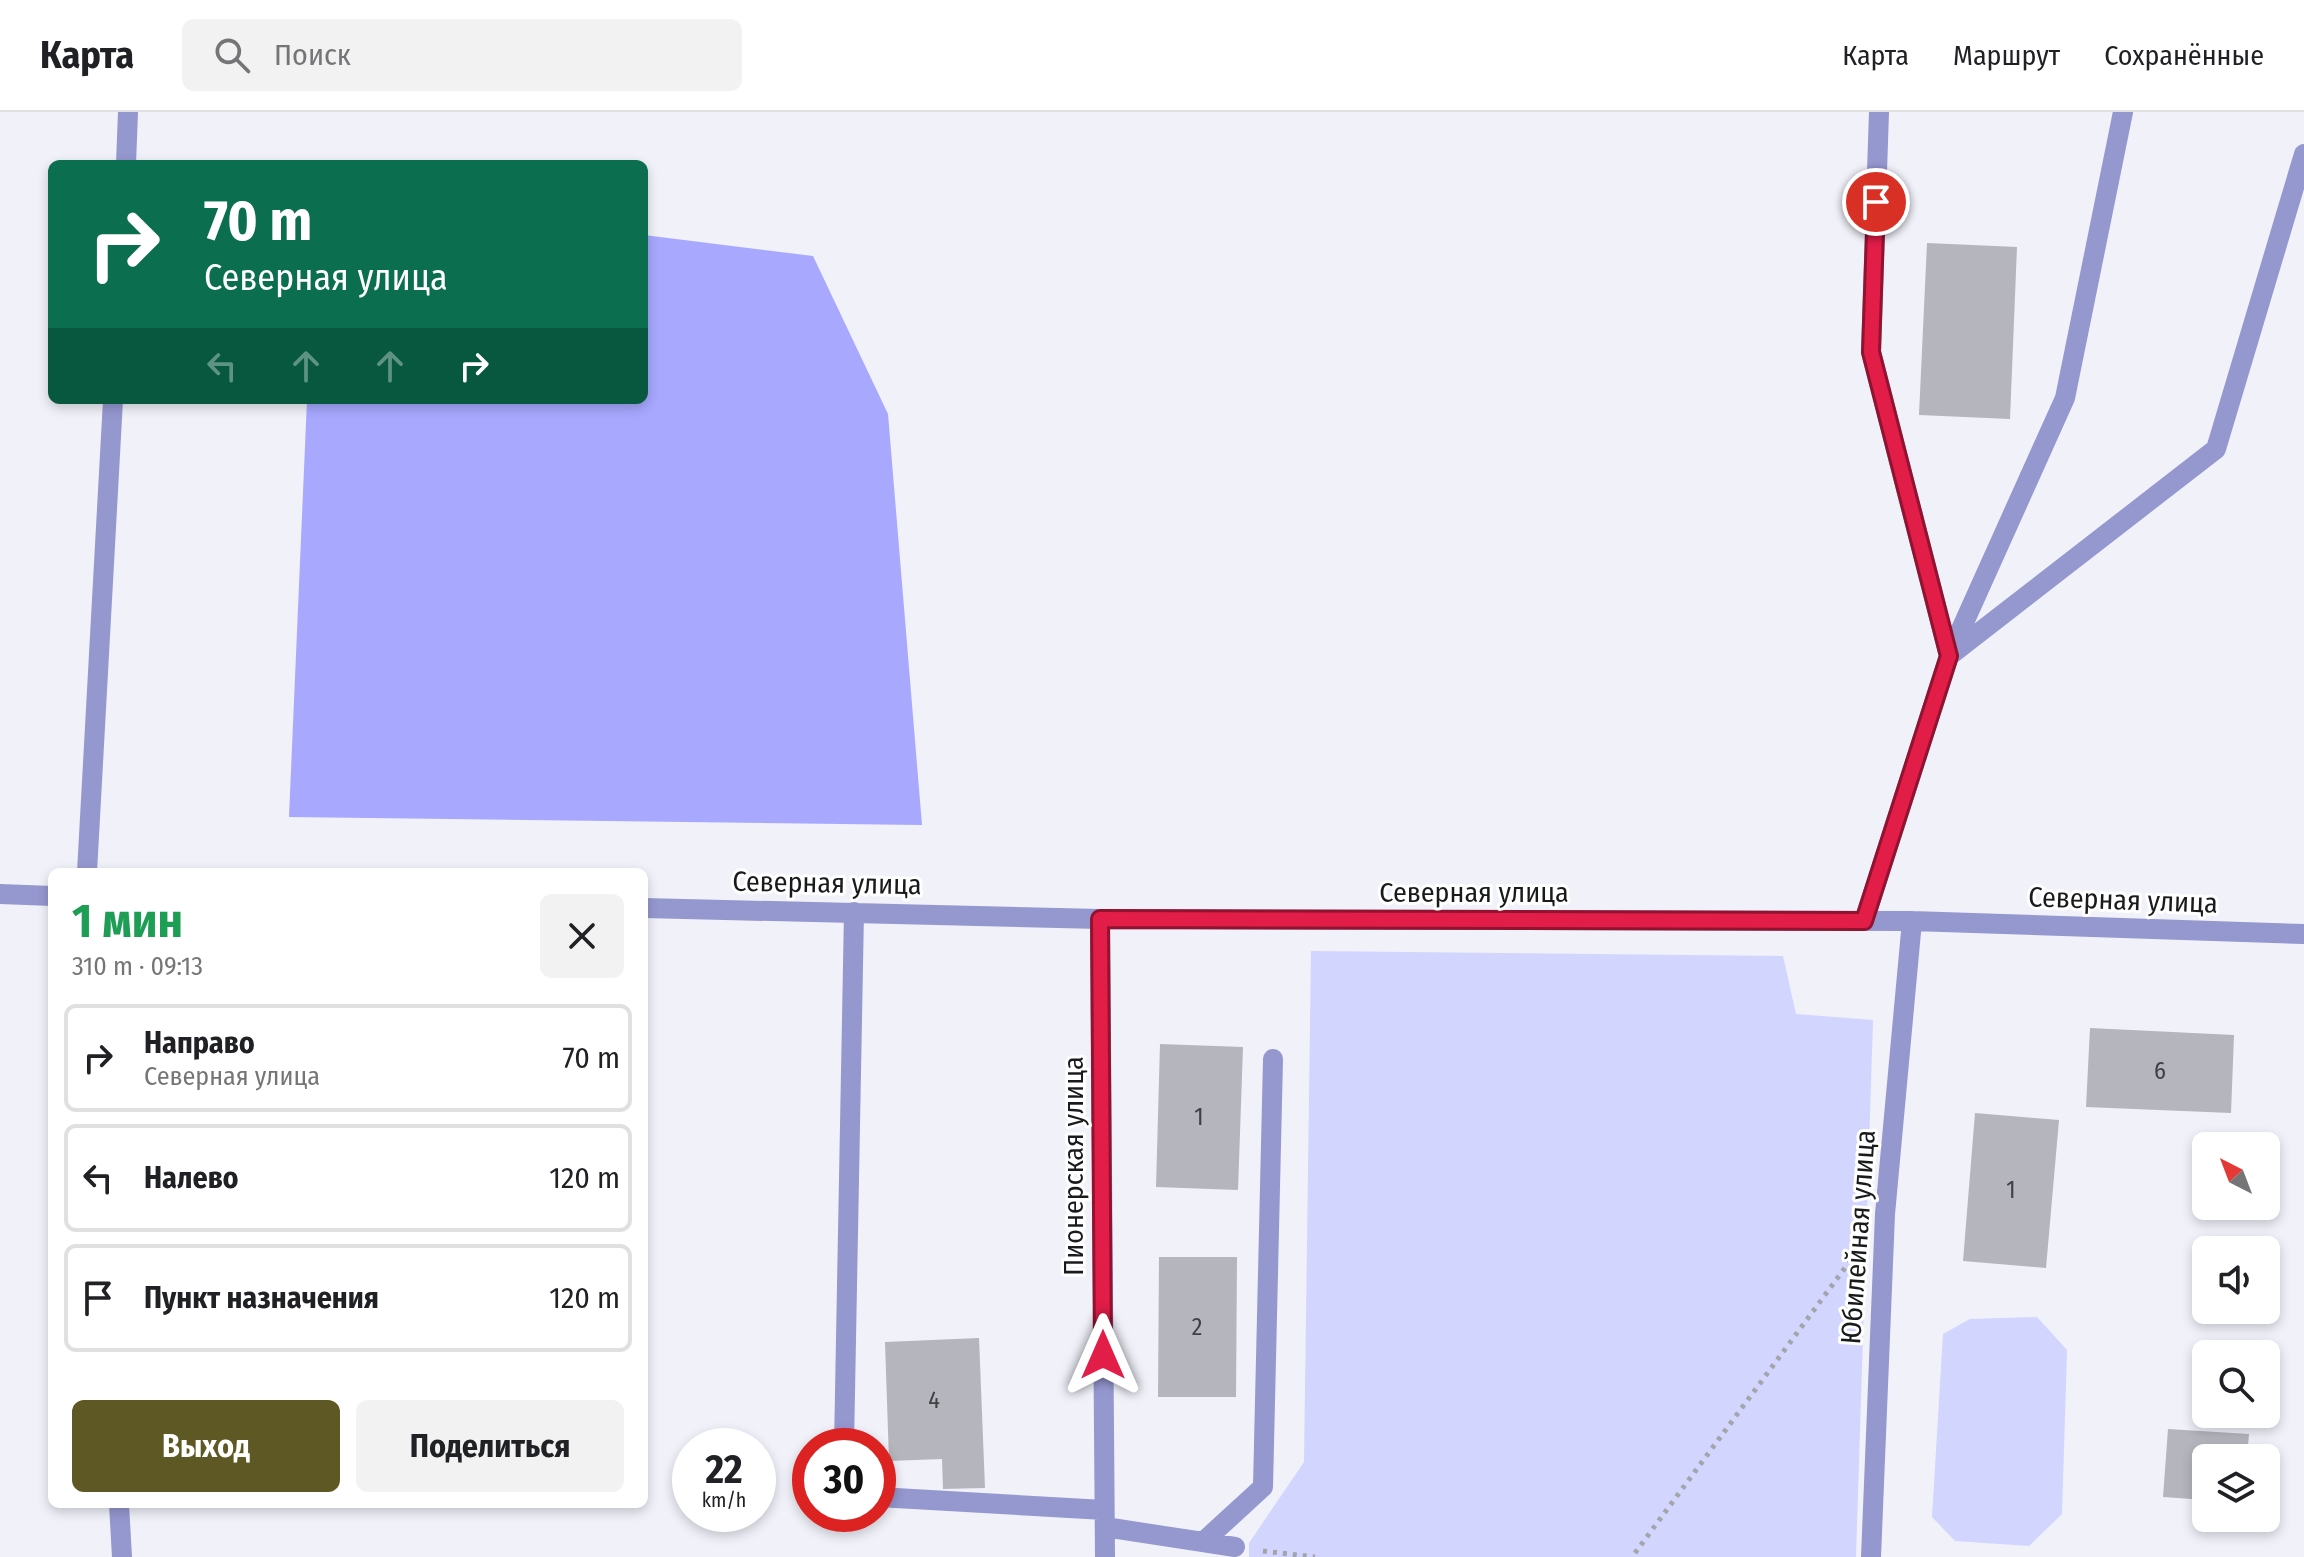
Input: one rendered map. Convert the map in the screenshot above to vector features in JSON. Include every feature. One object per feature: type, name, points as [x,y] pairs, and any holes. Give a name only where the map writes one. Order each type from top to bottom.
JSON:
[{"type":"street","points":[[126,160],[128,112]]},
{"type":"street","points":[[1879,112],[1871,352],[1949,656]]},
{"type":"street","points":[[1864,921],[1949,656],[2065,398],[2123,112]]},
{"type":"street","points":[[1949,656],[2216,449],[2304,154]]},
{"type":"street","points":[[87,868],[113,404]]},
{"type":"street","points":[[0,894],[48,896]]},
{"type":"street","name":"Северная улица","points":[[648,908],[1100,919],[1912,921],[2304,934]]},
{"type":"street","points":[[844,1428],[854,912]]},
{"type":"street","name":"Пионерская улица","points":[[1100,919],[1105,1557]]},
{"type":"street","name":"Юбилейная улица","points":[[1871,1557],[1885,1214],[1912,921]]},
{"type":"street","points":[[1203,1542],[1263,1487],[1273,1059]]},
{"type":"street","points":[[896,1499],[1104,1519],[1235,1547]]},
{"type":"street","points":[[119,1508],[122,1557]]},
{"type":"path","points":[[1635,1553],[1885,1214]]},
{"type":"path","points":[[1235,1547],[1315,1557]]},
{"type":"shaded area","points":[[648,235],[813,256],[888,414],[922,825],[289,817],[307,404],[648,404]]},
{"type":"shaded area","points":[[1311,951],[1783,956],[1796,1014],[1873,1020],[1856,1557],[1249,1557],[1249,1543],[1304,1462]]},
{"type":"shaded area","points":[[2037,1317],[2067,1350],[2062,1514],[2029,1546],[1955,1541],[1932,1517],[1943,1334],[1970,1319]]},
{"type":"building","points":[[1927,243],[2017,247],[2010,419],[1919,415]]},
{"type":"building","points":[[2090,1028],[2234,1035],[2231,1113],[2086,1107]]},
{"type":"building","points":[[1160,1044],[1243,1047],[1238,1190],[1156,1187]]},
{"type":"building","points":[[1975,1113],[2059,1120],[2046,1268],[1963,1261]]},
{"type":"building","points":[[1159,1257],[1237,1257],[1236,1397],[1158,1397]]},
{"type":"building","points":[[979,1338],[985,1488],[943,1489],[942,1459],[896,1461],[896,1428],[888,1428],[885,1342]]},
{"type":"building","points":[[2168,1429],[2249,1434],[2248,1444],[2192,1444],[2192,1499],[2163,1497]]},
{"type":"route","points":[[1103,1355],[1100,919],[1864,921],[1949,656],[1871,352],[1876,202]]}]
